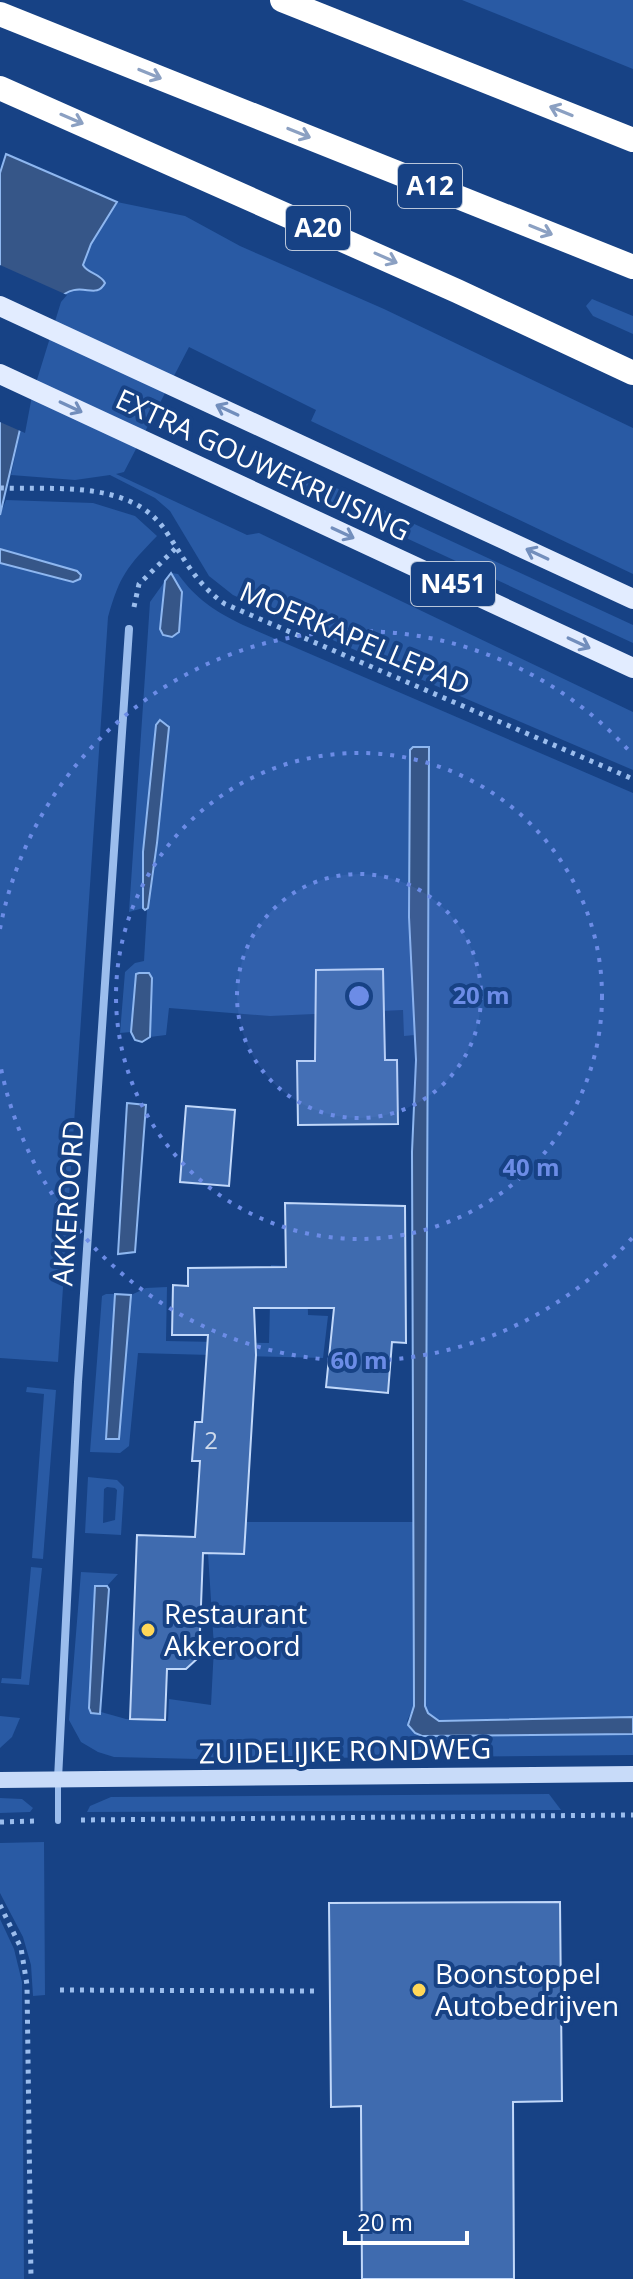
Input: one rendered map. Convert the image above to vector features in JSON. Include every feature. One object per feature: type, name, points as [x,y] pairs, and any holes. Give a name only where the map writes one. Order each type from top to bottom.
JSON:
[{"type":"highway","points":[[282,0],[633,140]]},
{"type":"highway","name":"A12","points":[[0,14],[633,267]]},
{"type":"highway","name":"A20","points":[[0,88],[414,271],[633,373]]},
{"type":"main road","name":"EXTRA GOUWEKRUISING","points":[[0,306],[633,599]]},
{"type":"main road","name":"EXTRA GOUWEKRUISING","points":[[0,374],[633,668]]},
{"type":"main road","name":"ZUIDELIJKE RONDWEG","points":[[0,1780],[633,1774]]},
{"type":"street","name":"AKKEROORD","points":[[58,1779],[78,1382],[129,629]]},
{"type":"lane","points":[[58,1779],[58,1821]]},
{"type":"path","name":"MOERKAPELLEPAD","points":[[0,488],[88,491],[135,504],[154,516],[202,586],[225,604],[633,779]]},
{"type":"path","points":[[129,629],[139,584],[176,548]]},
{"type":"path","points":[[0,1822],[633,1815]]},
{"type":"path","points":[[0,1905],[21,1948],[27,1985],[31,2279]]},
{"type":"path","points":[[60,1990],[314,1991]]},
{"type":"shaded area","points":[[462,0],[633,0],[633,69]]},
{"type":"shaded area","points":[[6,154],[117,202],[91,244],[83,265],[105,283],[97,290],[73,290],[57,300],[28,395],[0,515],[0,173]]},
{"type":"shaded area","points":[[117,202],[185,216],[240,246],[384,309],[633,428],[633,574],[311,421],[316,410],[189,347],[124,472],[116,474],[247,535],[259,533],[633,712],[633,770],[233,595],[209,576],[170,511],[155,498],[110,475],[75,480],[11,475],[28,395],[57,300],[75,289],[96,292],[102,277],[83,265],[91,244]]},
{"type":"shaded area","points":[[592,299],[633,316],[633,334],[593,316],[586,306]]},
{"type":"shaded area","points":[[291,467],[633,625],[633,643],[285,482]]},
{"type":"shaded area","points":[[6,500],[93,503],[135,516],[157,536],[126,572],[108,617],[58,1362],[0,1358],[0,563],[73,582],[77,571],[0,549],[0,515]]},
{"type":"shaded area","points":[[0,549],[77,571],[80,579],[73,582],[0,563]]},
{"type":"shaded area","points":[[171,573],[178,574],[207,604],[243,625],[633,793],[633,1717],[439,1721],[428,1713],[425,1706],[429,747],[410,750],[409,917],[415,1035],[404,1036],[403,1010],[270,1016],[169,1008],[166,1035],[150,1037],[152,978],[149,973],[136,975],[131,1032],[120,1033],[125,972],[135,963],[144,961],[147,910],[154,873],[169,727],[167,723],[143,852],[143,908],[129,912],[150,602],[165,581],[160,629],[163,635],[172,637],[182,592]]},
{"type":"shaded area","points":[[171,573],[182,592],[179,632],[172,637],[163,635],[160,629],[165,581]]},
{"type":"shaded area","points":[[160,720],[169,727],[157,843],[148,908],[145,910],[143,852],[156,725]]},
{"type":"shaded area","points":[[413,747],[429,747],[425,1706],[428,1713],[439,1721],[633,1717],[633,1734],[422,1736],[408,1725],[414,1706],[412,1152],[416,1060],[409,917],[410,750]]},
{"type":"shaded area","points":[[149,973],[152,978],[150,1037],[142,1042],[135,1040],[131,1032],[136,974]]},
{"type":"shaded area","points":[[127,1103],[146,1105],[135,1252],[118,1254]]},
{"type":"shaded area","points":[[271,1265],[307,1267],[308,1315],[328,1316],[323,1358],[138,1353],[129,1446],[120,1453],[90,1452],[102,1296],[115,1294],[106,1438],[119,1439],[131,1295],[146,1288],[167,1287],[166,1341],[269,1343]]},
{"type":"shaded area","points":[[115,1294],[131,1295],[119,1439],[106,1439]]},
{"type":"shaded area","points":[[27,1387],[56,1390],[43,1559],[32,1558],[44,1394],[26,1392]]},
{"type":"shaded area","points":[[88,1477],[117,1480],[124,1487],[121,1535],[85,1533]],"holes":[[[115,1488],[115,1520],[103,1523],[104,1489]]]},
{"type":"shaded area","points":[[206,1522],[415,1522],[414,1706],[407,1721],[422,1736],[633,1734],[633,1755],[199,1759],[114,1757],[98,1752],[81,1742],[69,1720],[81,1572],[118,1574],[107,1586],[95,1586],[100,1714],[168,1721],[169,1699],[211,1705],[214,1647]]},
{"type":"shaded area","points":[[31,1567],[42,1568],[29,1685],[1,1683],[2,1678],[21,1679]]},
{"type":"shaded area","points":[[95,1586],[107,1586],[109,1589],[100,1714],[91,1713],[89,1708]]},
{"type":"shaded area","points":[[0,1716],[20,1718],[12,1737],[0,1748]]},
{"type":"shaded area","points":[[549,1794],[561,1810],[87,1812],[90,1806],[111,1797]]},
{"type":"shaded area","points":[[0,1798],[22,1799],[33,1808],[30,1812],[0,1813]]},
{"type":"shaded area","points":[[44,1842],[45,1995],[33,1996],[31,1965],[23,1937],[0,1893],[0,1843]]},
{"type":"shaded area","points":[[0,1919],[14,1949],[22,1982],[24,2279],[0,2279]]},
{"type":"pier","points":[[0,265],[67,295],[61,302],[32,396],[25,433],[0,422]]},
{"type":"building","points":[[383,969],[385,1060],[397,1060],[398,1124],[298,1125],[297,1061],[315,1061],[316,970]]},
{"type":"building","points":[[186,1106],[235,1110],[229,1186],[180,1182]]},
{"type":"building","points":[[285,1203],[405,1206],[406,1343],[392,1342],[388,1393],[326,1387],[334,1308],[254,1308],[256,1355],[244,1554],[203,1553],[199,1657],[186,1669],[167,1669],[165,1720],[130,1719],[137,1535],[195,1537],[200,1461],[192,1461],[195,1422],[202,1422],[208,1335],[172,1335],[173,1285],[188,1286],[188,1268],[286,1267]]},
{"type":"building","points":[[560,1902],[562,2101],[513,2102],[514,2279],[362,2279],[361,2106],[331,2107],[329,1903]]},
{"type":"place","name":"Restaurant Akkeroord","points":[[148,1630]]},
{"type":"place","name":"Boonstoppel Autobedrijven","points":[[419,1990]]}]
